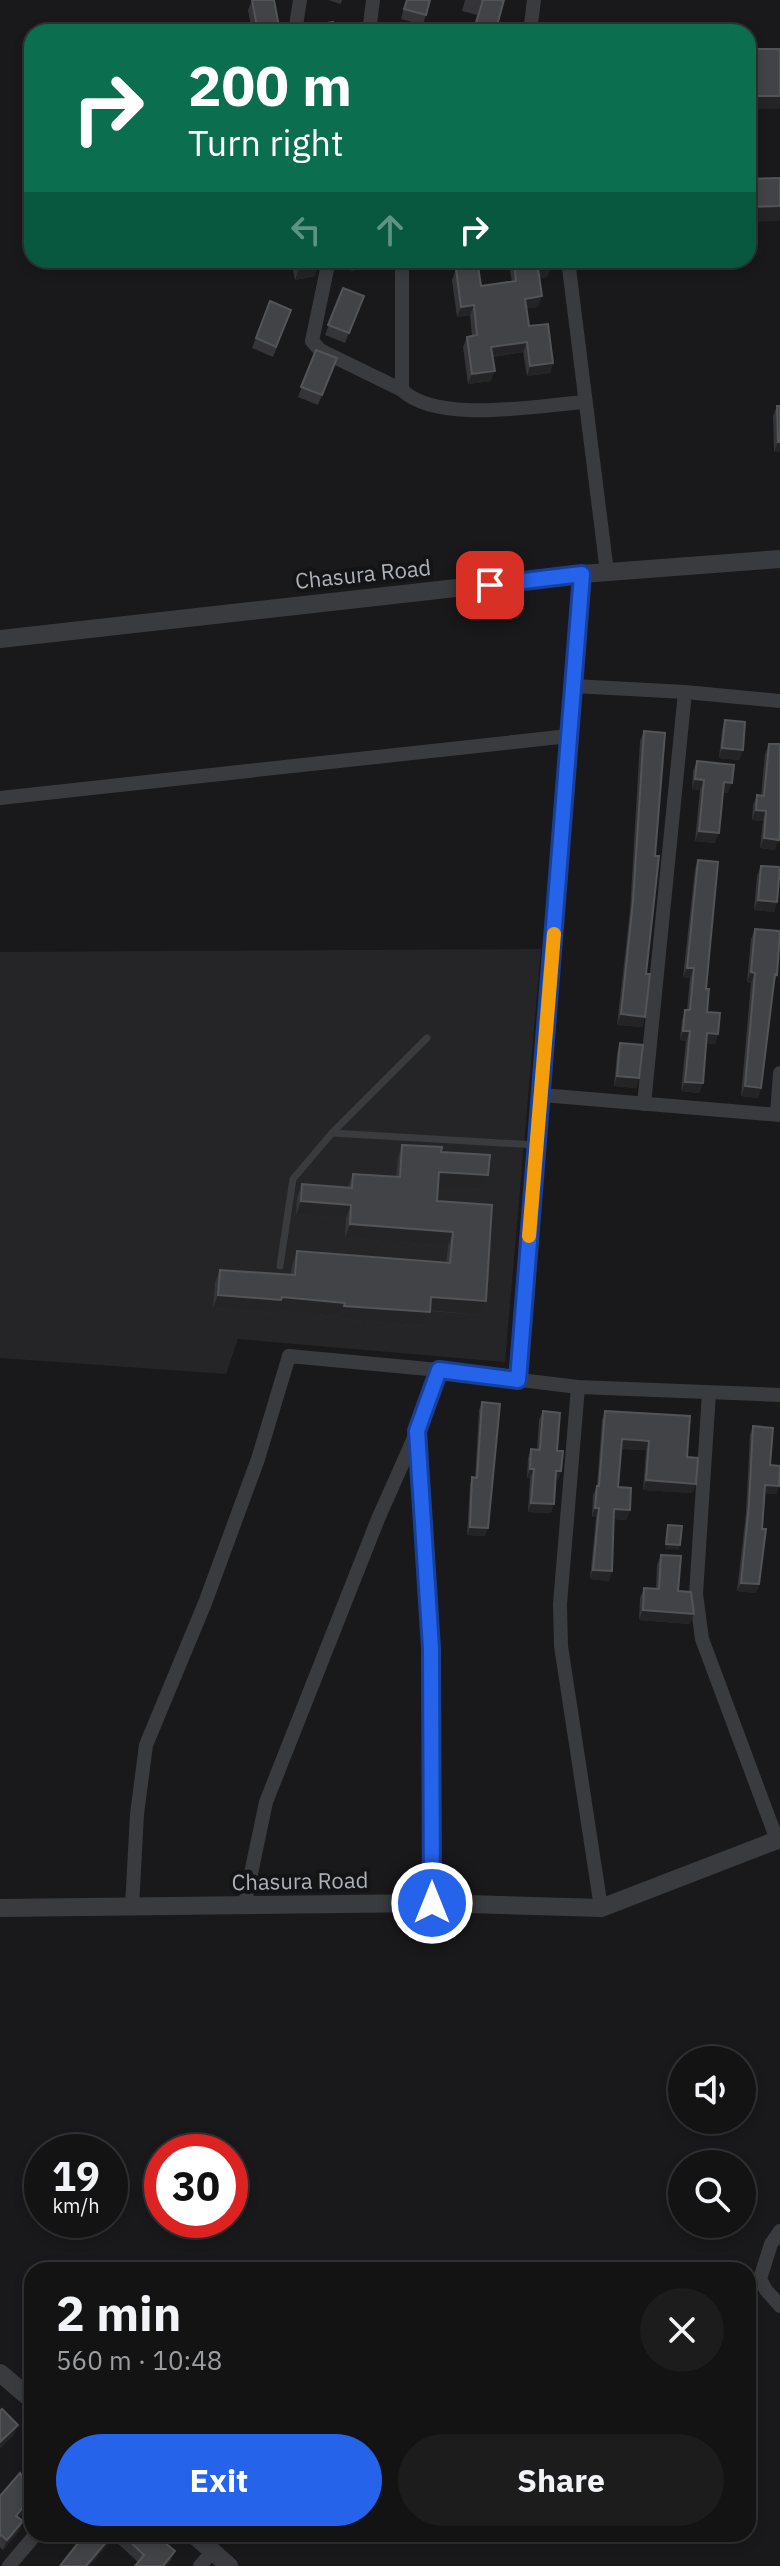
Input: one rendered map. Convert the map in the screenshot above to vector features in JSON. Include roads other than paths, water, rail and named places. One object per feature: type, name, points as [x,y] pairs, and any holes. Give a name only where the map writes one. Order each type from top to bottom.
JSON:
[{"type":"street","points":[[296,24],[300,0]]},
{"type":"street","points":[[370,24],[373,0]]},
{"type":"street","points":[[531,24],[534,0]]},
{"type":"street","points":[[327,268],[312,341],[320,350],[402,390],[411,399],[444,410],[584,402]]},
{"type":"street","points":[[402,268],[402,390]]},
{"type":"street","points":[[569,268],[607,572]]},
{"type":"street","name":"Chasura Road","points":[[0,639],[582,574],[780,559]]},
{"type":"street","points":[[518,1380],[582,574]]},
{"type":"street","points":[[573,686],[780,701]]},
{"type":"street","points":[[644,1104],[685,692]]},
{"type":"street","points":[[0,798],[569,736]]},
{"type":"street","points":[[542,1095],[778,1114],[780,1073]]},
{"type":"street","points":[[132,1907],[137,1814],[146,1745],[205,1603],[258,1459],[289,1356],[578,1387],[780,1395]]},
{"type":"street","points":[[244,1907],[266,1802],[439,1370]]},
{"type":"street","points":[[578,1387],[560,1604],[561,1646],[601,1908]]},
{"type":"street","points":[[709,1393],[696,1594],[698,1614],[702,1639],[779,1839]]},
{"type":"street","points":[[417,1431],[431,1648],[432,1903]]},
{"type":"street","name":"Chasura Road","points":[[0,1908],[432,1903],[601,1908],[779,1839]]},
{"type":"street","points":[[780,2231],[771,2244],[760,2279],[780,2306]]},
{"type":"street","points":[[0,2373],[24,2393]]},
{"type":"street","points":[[9,2566],[29,2542]]},
{"type":"street","points":[[202,2542],[229,2566]]},
{"type":"street","points":[[200,2566],[213,2551]]},
{"type":"lane","points":[[280,1266],[293,1179],[332,1133],[427,1038]]},
{"type":"lane","points":[[332,1133],[536,1145]]}]
